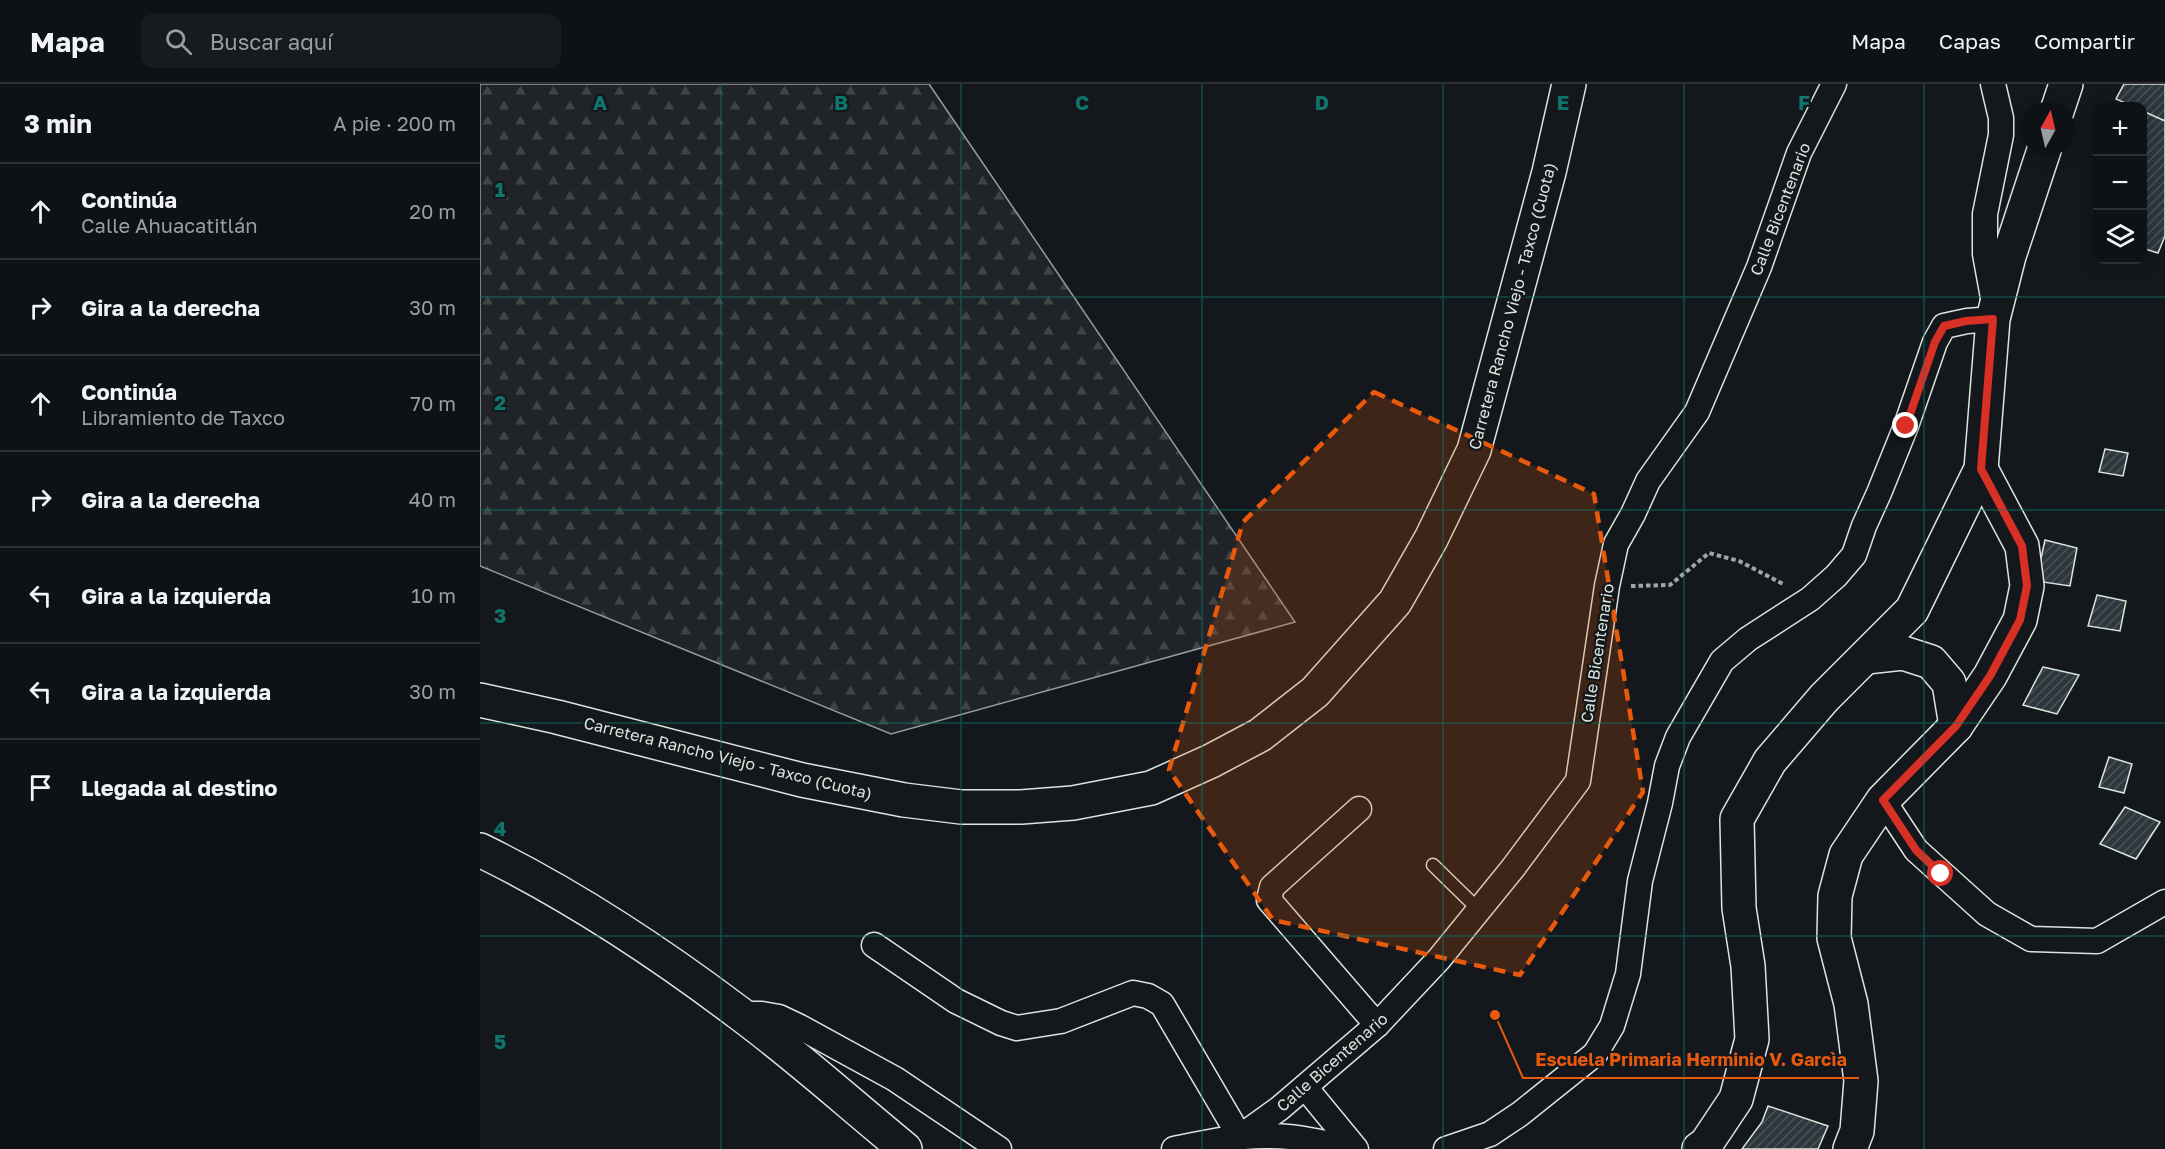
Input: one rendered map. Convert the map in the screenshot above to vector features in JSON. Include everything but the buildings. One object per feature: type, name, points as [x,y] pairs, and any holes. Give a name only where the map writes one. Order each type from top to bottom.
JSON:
[{"type":"main road","name":"Carretera Rancho Viejo - Taxco (Cuota)","points":[[480,700],[557,717],[802,780],[904,800],[961,807],[1021,807],[1073,803],[1151,788],[1211,761],[1260,735],[1315,692],[1395,602],[1431,539],[1474,450],[1549,172],[1569,84]]},
{"type":"main road","points":[[2060,102],[2066,84]]},
{"type":"main road","points":[[1699,1149],[1706,1144],[1736,1100],[1752,1039],[1748,966],[1739,908],[1737,819],[1770,761],[1824,698],[1912,610],[1981,469],[1994,315],[2042,156]]},
{"type":"main road","points":[[1850,1149],[1857,1131],[1862,1081],[1851,1004],[1834,938],[1836,896],[1845,855],[1883,800],[1956,726],[1990,676],[2020,620],[2027,586],[2022,546],[1981,469]]},
{"type":"main road","points":[[1866,657],[1903,653],[1931,662],[1949,683],[1956,726]]},
{"type":"main road","name":"Carretera Rancho Viejo - Taxco (Cuota)","points":[[480,684],[557,717]]},
{"type":"main road","points":[[480,850],[522,871],[603,918],[740,1014],[905,1149]]},
{"type":"street","name":"Calle Bicentenario","points":[[1240,1137],[1280,1108],[1377,1025],[1439,959],[1513,868],[1578,781],[1607,586],[1616,544],[1648,480],[1697,412],[1759,267],[1799,153],[1834,84]]},
{"type":"street","points":[[1446,1149],[1490,1134],[1520,1114],[1595,1054],[1612,1026],[1628,974],[1640,881],[1667,766],[1678,737],[1722,661],[1748,639],[1810,599],[1836,576],[1854,555],[1906,426],[1935,342],[1944,326],[1994,315],[1985,254],[1985,214],[2001,135],[2001,118],[1993,84]]},
{"type":"street","points":[[1883,800],[1916,850],[1987,914],[2031,939],[2097,940],[2165,902]]},
{"type":"street","points":[[1359,808],[1272,887],[1269,900],[1377,1025]]},
{"type":"street","points":[[874,945],[956,1001],[1001,1023],[1017,1028],[1061,1021],[1133,993],[1148,996],[1162,1004],[1240,1137]]},
{"type":"street","points":[[740,1014],[779,1017],[800,1027],[895,1079],[999,1149]]},
{"type":"street","points":[[1305,1087],[1354,1149]]},
{"type":"street","points":[[1174,1149],[1240,1137],[1268,1136],[1300,1139],[1354,1149]]},
{"type":"lane","points":[[1433,865],[1479,910]]},
{"type":"path","points":[[1607,586],[1670,585],[1709,553],[1739,561],[1810,599]]},
{"type":"highlighted area","points":[[1374,392],[1594,494],[1643,792],[1520,975],[1273,920],[1169,770],[1243,522]]},
{"type":"green space","points":[[480,84],[929,84],[1295,622],[891,734],[480,566]]},
{"type":"place","name":"Escuela Primaria Herminio V. Garcìa","points":[[1495,1015]]},
{"type":"route","points":[[1906,426],[1935,342],[1944,326],[1966,321],[1993,319],[1981,469],[2022,546],[2027,586],[2020,620],[1990,676],[1956,726],[1883,800],[1916,850],[1941,874]]}]
